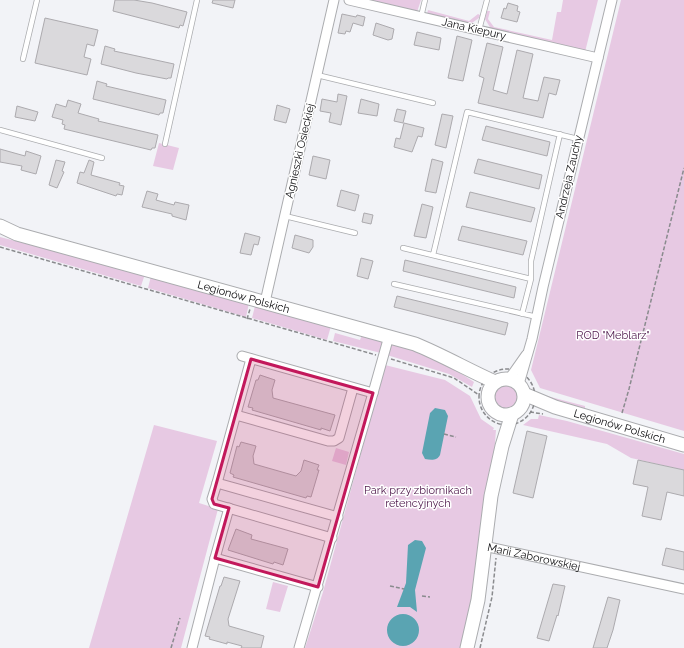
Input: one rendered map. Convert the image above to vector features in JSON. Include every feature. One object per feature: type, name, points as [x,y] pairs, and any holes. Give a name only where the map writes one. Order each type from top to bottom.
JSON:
[{"type":"street","name":"Agnieszki Osieckiej","points":[[265,302],[334,0]]},
{"type":"street","name":"Jana Kiepury","points":[[349,0],[598,58]]},
{"type":"street","name":"Andrzeja Zauchy","points":[[516,391],[525,368],[527,354],[612,0]]},
{"type":"street","name":"Legionów Polskich","points":[[0,226],[16,234]]},
{"type":"street","name":"Legionów Polskich","points":[[0,232],[16,234],[390,336],[443,356],[466,369],[486,386]]},
{"type":"street","points":[[299,648],[390,336]]},
{"type":"street","points":[[332,538],[212,502],[216,482],[236,415],[247,358],[373,393]]},
{"type":"street","points":[[484,546],[488,516],[502,446],[516,391],[486,386],[490,404],[497,418],[502,446]]},
{"type":"street","points":[[236,415],[328,441],[334,441],[339,438],[353,388]]},
{"type":"street","name":"Legionów Polskich","points":[[497,418],[516,391],[554,407],[684,445]]},
{"type":"street","points":[[216,482],[338,517]]},
{"type":"street","points":[[194,647],[215,558],[229,508]]},
{"type":"street","name":"Marii Zaborowskiej","points":[[467,648],[478,600],[484,546],[684,589]]},
{"type":"street","points":[[215,558],[318,587]]},
{"type":"lane","points":[[23,59],[37,0]]},
{"type":"lane","points":[[165,144],[198,0]]},
{"type":"lane","points":[[421,17],[425,0]]},
{"type":"lane","points":[[479,30],[487,0]]},
{"type":"lane","points":[[317,75],[433,103]]},
{"type":"lane","points":[[432,255],[467,112],[578,139]]},
{"type":"lane","points":[[0,130],[102,158]]},
{"type":"lane","points":[[522,314],[531,279],[531,261],[560,134]]},
{"type":"lane","points":[[285,216],[355,233]]},
{"type":"lane","points":[[403,248],[531,279]]},
{"type":"lane","points":[[394,284],[537,317]]},
{"type":"path","points":[[622,413],[684,168]]},
{"type":"path","points":[[0,247],[380,356]]},
{"type":"path","points":[[247,319],[251,304]]},
{"type":"path","points":[[386,357],[454,378],[486,386]]},
{"type":"path","points":[[497,418],[487,417],[482,410],[486,386],[500,370],[516,391]]},
{"type":"path","points":[[444,434],[456,437]]},
{"type":"path","points":[[390,586],[404,589]]},
{"type":"path","points":[[422,596],[430,597]]},
{"type":"path","points":[[172,648],[180,618]]},
{"type":"highlighted area","points":[[251,359],[373,393],[318,587],[215,558],[229,508],[214,504],[212,499]]},
{"type":"green space","points":[[365,0],[421,0],[417,12]]},
{"type":"green space","points":[[563,0],[598,0],[585,52],[491,29],[485,19],[487,11],[490,11],[488,19],[494,27],[552,40],[557,12],[561,12]]},
{"type":"green space","name":"ROD \"Meblarz\"","points":[[621,0],[684,0],[684,431],[540,388],[531,370]]},
{"type":"green space","points":[[428,10],[469,21],[478,14],[480,15],[479,18],[469,25],[427,14]]},
{"type":"green space","points":[[159,143],[179,148],[173,170],[153,166]]},
{"type":"green space","points":[[0,237],[145,274],[141,286],[0,245]]},
{"type":"green space","points":[[151,276],[249,303],[246,317],[148,288]]},
{"type":"green space","points":[[255,306],[331,326],[327,340],[252,318]]},
{"type":"green space","points":[[335,333],[360,340],[362,335],[382,340],[383,343],[381,353],[333,341]]},
{"type":"green space","points":[[390,345],[410,349],[434,358],[474,382],[472,387],[449,374],[387,355]]},
{"type":"green space","name":"Park przy zbiornikach retencyjnych","points":[[385,365],[445,380],[470,396],[481,419],[494,428],[493,430],[496,430],[487,512],[463,648],[305,648],[323,592]]},
{"type":"green space","points":[[507,384],[516,388],[520,397],[516,406],[507,410],[498,406],[494,397],[498,388]]},
{"type":"green space","points":[[482,389],[487,406],[496,420],[488,415],[483,407],[481,398]]},
{"type":"green space","points":[[543,395],[585,406],[585,411],[543,398]]},
{"type":"green space","points":[[539,415],[567,421],[684,454],[684,470],[631,458],[607,444],[523,425],[531,419],[538,419]]},
{"type":"green space","points":[[154,425],[217,441],[199,503],[218,509],[181,648],[89,648]]},
{"type":"green space","points":[[336,448],[349,452],[346,465],[332,461]]},
{"type":"green space","points":[[273,582],[288,586],[280,612],[266,609]]},
{"type":"water","points":[[435,408],[445,410],[448,416],[440,455],[436,459],[432,460],[425,459],[422,453],[430,413]]},
{"type":"water","points":[[415,540],[422,541],[426,548],[415,590],[417,612],[410,607],[397,607],[406,583],[408,545]]},
{"type":"water","points":[[400,614],[406,614],[416,621],[419,630],[418,636],[412,643],[406,646],[400,646],[390,639],[387,633],[387,627],[394,617]]},
{"type":"building","points":[[115,0],[134,0],[152,3],[187,12],[183,26],[180,25],[179,28],[113,11]]},
{"type":"building","points":[[213,0],[235,0],[233,8],[212,3]]},
{"type":"building","points":[[508,3],[518,6],[517,11],[520,12],[517,22],[501,18],[504,8],[506,9]]},
{"type":"building","points":[[342,14],[365,17],[363,26],[353,23],[350,32],[346,31],[345,34],[338,33]]},
{"type":"building","points":[[45,18],[98,30],[94,46],[87,44],[84,57],[91,59],[87,75],[35,63]]},
{"type":"building","points":[[376,23],[394,29],[392,39],[388,40],[373,35]]},
{"type":"building","points":[[417,32],[441,38],[439,50],[414,45]]},
{"type":"building","points":[[457,36],[472,40],[463,81],[448,78]]},
{"type":"building","points":[[487,43],[503,47],[493,90],[507,94],[517,50],[533,54],[523,98],[538,101],[544,77],[560,80],[556,95],[549,93],[543,118],[478,103],[484,78],[479,76]]},
{"type":"building","points":[[105,46],[115,49],[114,51],[174,64],[171,78],[167,79],[136,73],[101,64]]},
{"type":"building","points":[[97,81],[107,84],[106,86],[166,100],[163,113],[160,113],[159,115],[93,99]]},
{"type":"building","points":[[338,94],[347,96],[341,125],[329,122],[331,113],[320,111],[322,99],[337,102]]},
{"type":"building","points":[[361,99],[379,104],[377,116],[358,113]]},
{"type":"building","points":[[68,100],[81,104],[78,113],[99,119],[98,121],[158,135],[155,148],[152,148],[151,150],[64,129],[65,125],[62,124],[63,120],[52,117],[56,104],[66,107]]},
{"type":"building","points":[[277,105],[290,109],[286,123],[274,120]]},
{"type":"building","points":[[17,106],[38,112],[35,121],[15,117]]},
{"type":"building","points":[[397,109],[406,111],[403,123],[394,121]]},
{"type":"building","points":[[442,114],[453,116],[446,148],[435,145]]},
{"type":"building","points":[[404,123],[424,128],[422,137],[418,136],[412,152],[394,147],[396,138],[400,139]]},
{"type":"building","points":[[486,126],[550,142],[547,156],[482,140]]},
{"type":"building","points":[[0,149],[25,156],[26,151],[41,156],[36,174],[21,170],[22,166],[0,162]]},
{"type":"building","points":[[313,156],[330,160],[326,179],[309,175]]},
{"type":"building","points":[[432,159],[443,162],[436,193],[425,191]]},
{"type":"building","points":[[478,159],[542,175],[539,189],[474,173]]},
{"type":"building","points":[[56,160],[65,162],[62,171],[64,172],[57,188],[49,185]]},
{"type":"building","points":[[89,160],[94,162],[91,175],[120,183],[119,185],[124,186],[122,195],[117,194],[116,196],[77,183],[80,172],[84,173]]},
{"type":"building","points":[[341,190],[359,195],[355,211],[337,206]]},
{"type":"building","points":[[147,191],[158,194],[156,200],[174,205],[175,202],[189,205],[186,220],[172,216],[172,214],[142,207]]},
{"type":"building","points":[[470,192],[535,208],[531,222],[466,207]]},
{"type":"building","points":[[422,204],[433,207],[426,238],[414,236]]},
{"type":"building","points":[[364,213],[373,215],[371,224],[362,222]]},
{"type":"building","points":[[462,226],[527,241],[523,255],[458,240]]},
{"type":"building","points":[[245,233],[260,237],[258,245],[254,244],[251,255],[240,253]]},
{"type":"building","points":[[295,235],[313,240],[313,247],[309,253],[292,248]]},
{"type":"building","points":[[361,258],[373,261],[368,279],[357,276]]},
{"type":"building","points":[[405,260],[516,287],[514,298],[403,271]]},
{"type":"building","points":[[397,296],[508,323],[505,335],[394,307]]},
{"type":"building","points":[[260,375],[275,380],[272,390],[273,398],[335,415],[330,431],[321,428],[321,430],[252,410],[253,408],[248,407],[256,380],[258,380]]},
{"type":"building","points":[[527,431],[547,436],[533,498],[513,493]]},
{"type":"building","points":[[241,442],[256,446],[253,456],[254,464],[296,476],[301,471],[304,460],[319,465],[317,470],[319,470],[311,497],[307,496],[306,498],[233,477],[234,475],[230,473],[237,446],[239,447]]},
{"type":"building","points":[[638,460],[684,470],[684,496],[667,492],[661,520],[642,516],[648,487],[633,484]]},
{"type":"building","points":[[236,529],[252,535],[251,539],[288,549],[283,565],[274,562],[273,564],[228,550]]},
{"type":"building","points":[[666,548],[684,552],[684,570],[662,565]]},
{"type":"building","points":[[224,577],[240,581],[228,619],[229,626],[264,636],[261,648],[241,648],[242,646],[227,642],[227,644],[209,639],[210,637],[205,636]]},
{"type":"building","points":[[553,584],[565,586],[558,616],[557,615],[549,641],[537,638]]},
{"type":"building","points":[[608,597],[620,600],[613,630],[607,648],[593,648]]}]
